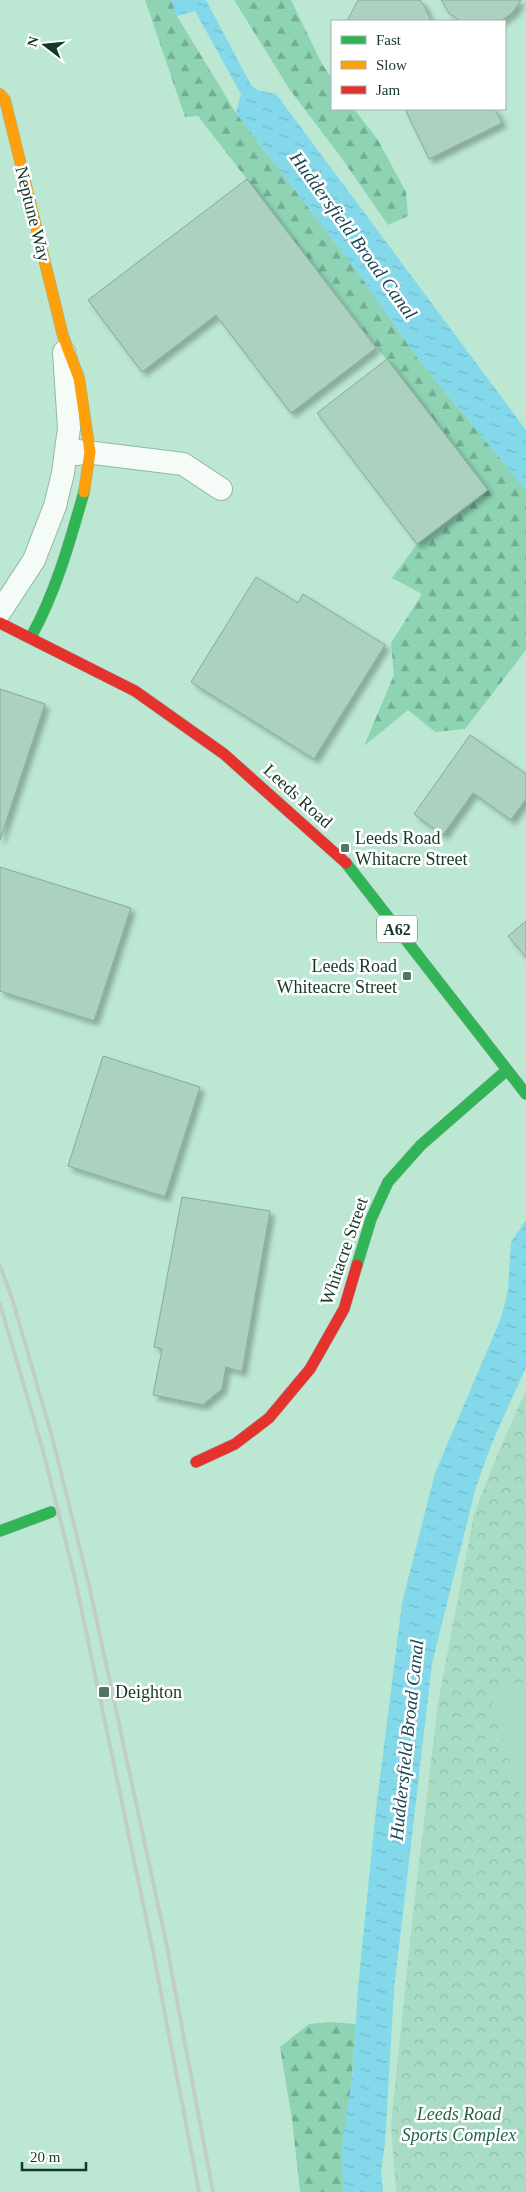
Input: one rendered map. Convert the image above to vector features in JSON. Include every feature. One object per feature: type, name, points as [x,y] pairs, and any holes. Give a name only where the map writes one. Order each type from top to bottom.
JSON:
[{"type":"street","name":"Neptune Way","points":[[0,94],[5,100],[63,336],[80,378],[90,452],[84,491],[68,549],[41,619],[31,637]]},
{"type":"street","name":"Neptune Way","points":[[0,612],[34,560],[55,506],[63,473],[69,428],[63,336]]},
{"type":"street","name":"Neptune Way","points":[[55,506],[69,496],[78,451],[90,452]]},
{"type":"street","points":[[90,452],[183,464],[221,489]]},
{"type":"street","name":"Leeds Road","points":[[0,623],[135,691],[224,754],[346,864],[526,1094]]},
{"type":"street","name":"Whitacre Street","points":[[196,1462],[235,1444],[269,1418],[310,1369],[344,1309],[371,1219],[388,1182],[421,1145],[507,1070]]},
{"type":"street","points":[[0,1531],[51,1512]]},
{"type":"green space","points":[[145,0],[171,0],[177,16],[236,113],[359,274],[419,360],[526,490],[526,650],[465,729],[435,732],[408,710],[364,746],[394,675],[391,643],[422,594],[392,578],[417,544],[487,490],[198,116],[185,117]]},
{"type":"green space","points":[[234,0],[291,0],[322,64],[331,77],[331,110],[355,110],[378,140],[406,192],[408,216],[388,225],[340,156],[290,90]]},
{"type":"green space","name":"Leeds Road Sports Complex","points":[[526,1390],[526,2192],[396,2192],[391,2125],[412,1922],[438,1703],[474,1514]]},
{"type":"green space","points":[[526,1682],[526,1814],[489,1693]]},
{"type":"green space","points":[[330,2022],[356,2024],[343,2192],[300,2192],[292,2119],[280,2047],[309,2024]]},
{"type":"water","name":"Huddersfield Broad Canal","points":[[171,0],[206,0],[251,85],[257,90],[276,94],[526,430],[526,490],[419,360],[359,274],[236,113],[241,94],[195,11],[177,16]]},
{"type":"water","name":"Huddersfield Broad Canal","points":[[526,1220],[526,1367],[492,1443],[476,1487],[432,1664],[394,1990],[385,2144],[381,2172],[383,2192],[343,2192],[342,2147],[353,2070],[358,1987],[376,1809],[402,1603],[435,1473],[501,1318],[508,1290],[511,1242]]},
{"type":"building","points":[[358,0],[420,0],[431,20],[348,20]]},
{"type":"building","points":[[441,0],[521,0],[513,12],[502,20],[459,20],[449,13]]},
{"type":"building","points":[[405,110],[496,110],[502,123],[429,159]]},
{"type":"building","points":[[247,179],[376,348],[291,413],[216,315],[142,372],[88,300]]},
{"type":"building","points":[[387,359],[488,490],[417,544],[317,413]]},
{"type":"building","points":[[256,577],[298,603],[303,594],[385,645],[314,759],[191,682]]},
{"type":"building","points":[[0,689],[45,704],[0,840]]},
{"type":"building","points":[[470,735],[526,774],[526,799],[511,820],[473,793],[443,835],[414,814]]},
{"type":"building","points":[[0,867],[131,908],[94,1021],[0,991]]},
{"type":"building","points":[[526,921],[526,957],[508,936]]},
{"type":"building","points":[[103,1056],[200,1087],[165,1197],[68,1166]]},
{"type":"building","points":[[182,1197],[270,1211],[242,1372],[226,1367],[222,1389],[203,1405],[153,1395],[162,1349],[154,1347]]},
{"type":"railway","points":[[0,1266],[12,1298],[54,1444],[89,1585],[165,1937],[213,2192]]},
{"type":"railway","points":[[0,1304],[42,1447],[75,1579],[152,1946],[199,2192]]},
{"type":"traffic: fast","points":[[31,637],[55,584],[68,548],[84,492]]},
{"type":"traffic: fast","points":[[346,863],[526,1094]]},
{"type":"traffic: fast","points":[[357,1265],[371,1219],[388,1182],[421,1145],[507,1070]]},
{"type":"traffic: fast","points":[[0,1531],[51,1512]]},
{"type":"traffic: slow","points":[[0,94],[5,100],[63,336],[79,378],[90,452],[84,492]]},
{"type":"traffic: jam","points":[[0,623],[135,691],[224,754],[346,863]]},
{"type":"traffic: jam","points":[[196,1462],[235,1444],[269,1418],[310,1369],[344,1309],[357,1265]]},
{"type":"place","name":"Leeds Road Whitacre Street","points":[[345,848]]},
{"type":"place","name":"Leeds Road Whiteacre Street","points":[[407,976]]},
{"type":"place","name":"Deighton","points":[[104,1692]]}]
